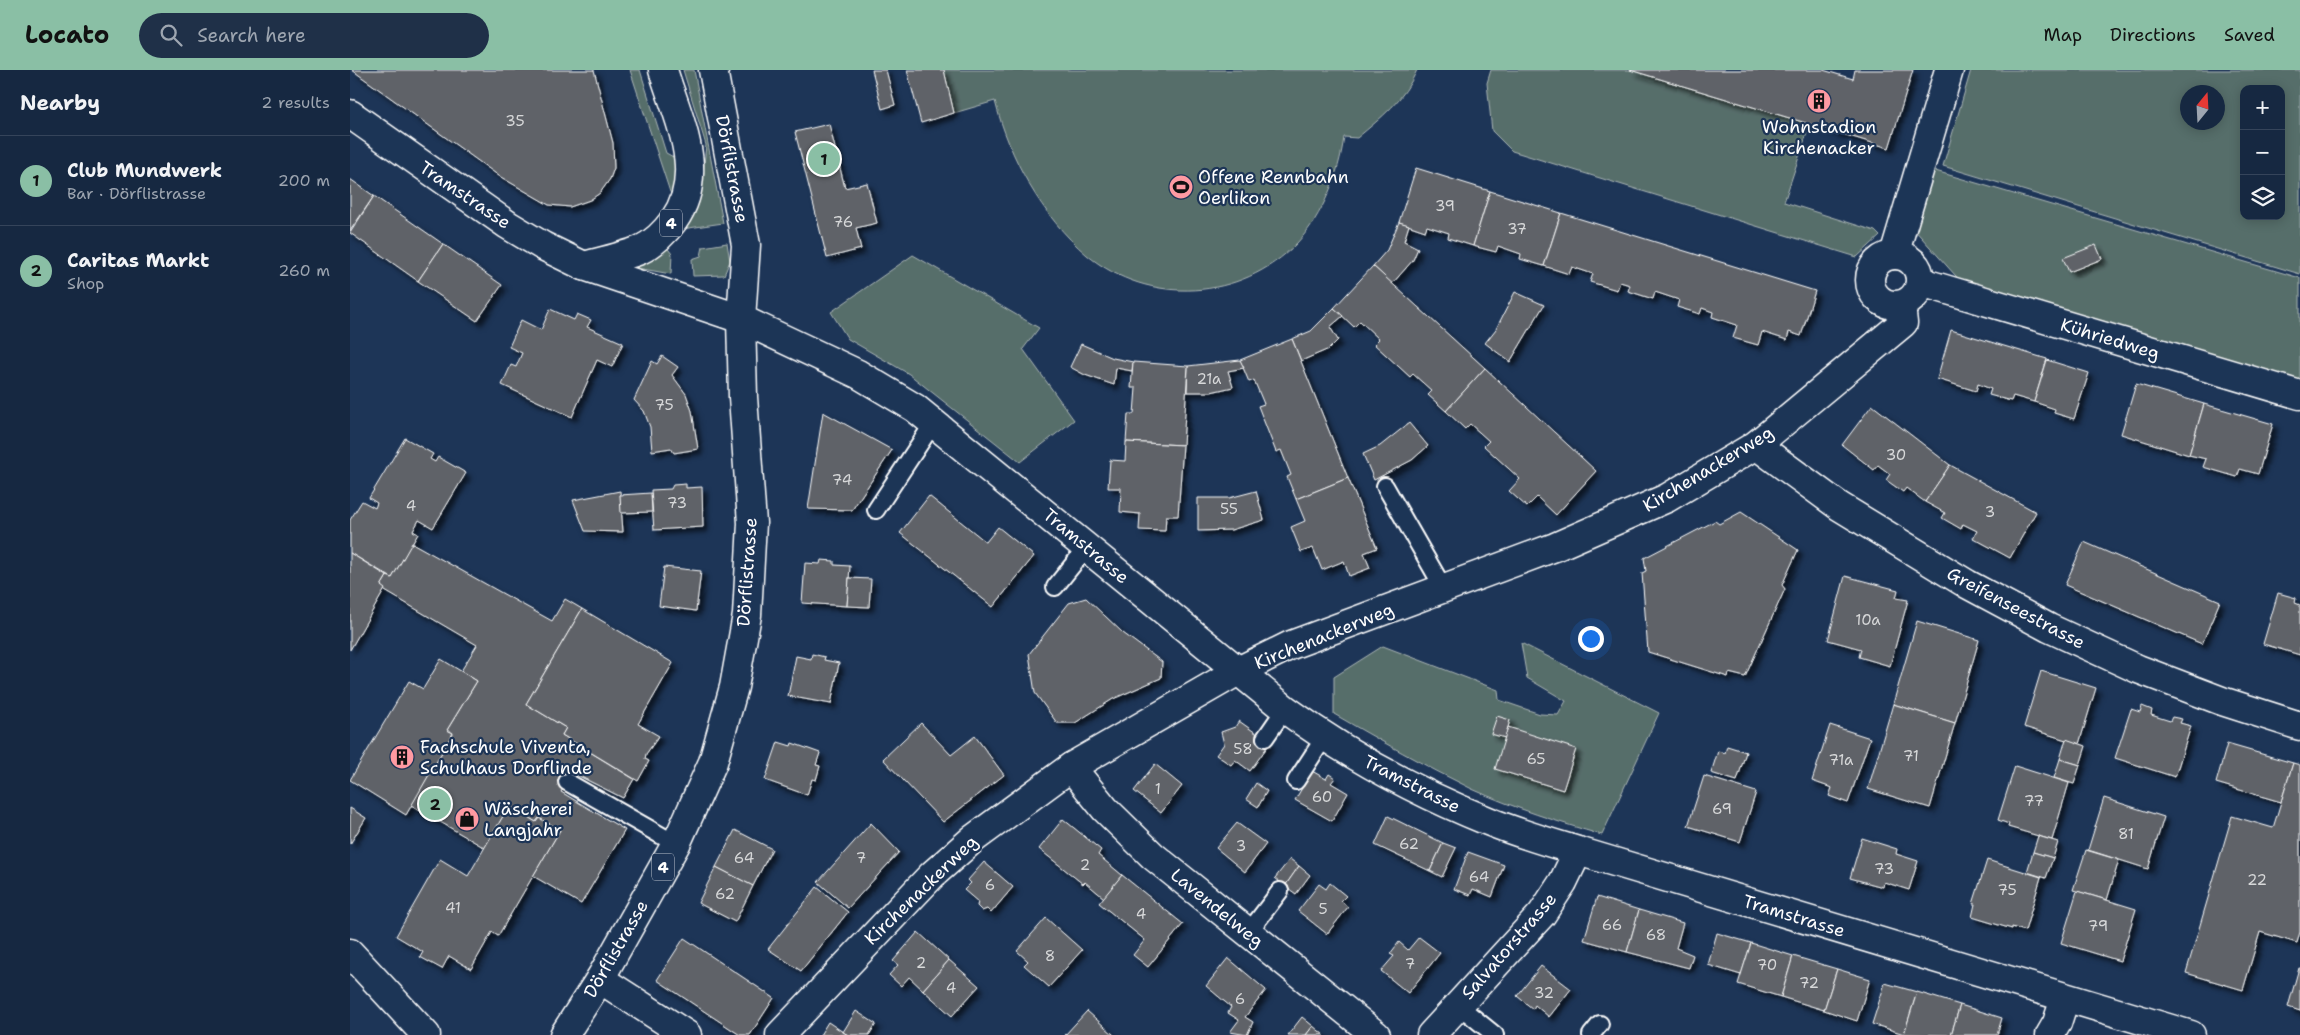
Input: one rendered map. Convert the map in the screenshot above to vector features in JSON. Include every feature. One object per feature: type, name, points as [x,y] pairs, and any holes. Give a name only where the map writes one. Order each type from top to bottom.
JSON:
[{"type":"street","name":"4","points":[[584,266],[641,249],[667,229],[678,214],[686,196],[690,175],[689,153],[663,70]]},
{"type":"street","name":"Dörflistrasse","points":[[564,1035],[600,979],[676,844],[713,762],[734,687],[747,615],[752,523],[743,397],[741,319],[745,236],[713,70]]},
{"type":"street","points":[[1894,255],[1949,70]]},
{"type":"street","name":"Tramstrasse","points":[[350,114],[508,225],[584,266],[741,319],[858,374],[915,408],[1285,709],[1324,738],[1406,784],[1489,822],[1578,851],[2192,1035]]},
{"type":"street","points":[[1894,255],[1910,259],[1916,266],[1921,282],[1915,297],[1901,306],[1893,306],[1882,302],[1873,294],[1870,274],[1879,261],[1894,255]]},
{"type":"street","name":"Kühriedweg","points":[[1921,282],[2300,395]]},
{"type":"street","name":"Kirchenackerweg","points":[[780,1035],[932,875],[973,839],[1071,767],[1238,671],[1291,645],[1555,548],[1667,498],[1756,445],[1903,323],[1901,306]]},
{"type":"street","name":"Greifenseestrasse","points":[[1756,445],[1839,506],[1966,584],[2049,628],[2138,669],[2222,701],[2300,726]]},
{"type":"street","name":"Lavendelweg","points":[[1071,767],[1105,809],[1153,856],[1376,1035]]},
{"type":"street","name":"Salvatorstrasse","points":[[1431,1035],[1542,914],[1563,882],[1578,851]]},
{"type":"street","points":[[350,953],[426,1035]]},
{"type":"street","points":[[600,979],[687,1035]]},
{"type":"street","points":[[2050,1035],[2057,1023],[2065,998]]},
{"type":"lane","points":[[876,510],[934,422]]},
{"type":"lane","points":[[1385,486],[1444,589]]},
{"type":"lane","points":[[1054,587],[1087,547]]},
{"type":"lane","points":[[1265,738],[1285,709]]},
{"type":"lane","points":[[1296,781],[1324,738]]},
{"type":"lane","points":[[567,782],[634,828],[676,844]]},
{"type":"lane","points":[[1248,933],[1280,891]]},
{"type":"lane","points":[[1458,1005],[1496,1035]]},
{"type":"green space","points":[[630,70],[640,70],[666,153],[677,159],[676,200],[670,192]]},
{"type":"green space","points":[[683,70],[694,70],[723,223],[682,229],[701,194],[706,145]]},
{"type":"green space","name":"Offene Rennbahn Oerlikon","points":[[944,70],[1417,70],[1406,90],[1384,115],[1357,138],[1344,137],[1334,179],[1322,207],[1315,220],[1297,243],[1274,262],[1249,277],[1222,286],[1194,290],[1166,289],[1138,283],[1112,272],[1087,255],[1056,223],[1029,185],[1009,143],[995,101],[954,113]]},
{"type":"green space","points":[[1491,70],[1630,70],[1810,124],[1784,202],[1875,231],[1880,236],[1857,257],[1512,151],[1492,131],[1487,83]]},
{"type":"green space","points":[[1971,70],[2300,70],[2300,274],[1943,166]]},
{"type":"green space","points":[[1932,170],[2300,278],[2300,386],[1964,285],[1913,228]]},
{"type":"green space","points":[[727,243],[730,261],[724,275],[693,276],[692,259],[701,256],[703,247]]},
{"type":"green space","points":[[665,245],[672,254],[671,274],[637,268],[637,262]]},
{"type":"green space","points":[[913,255],[1039,328],[1023,349],[1074,420],[1020,462],[909,374],[848,339],[831,312]]},
{"type":"green space","points":[[1521,643],[1659,713],[1602,835],[1536,814],[1472,789],[1402,753],[1334,714],[1334,677],[1383,646],[1498,690],[1499,700],[1540,714],[1558,715],[1566,701],[1527,678]]},
{"type":"building","points":[[352,70],[594,70],[613,143],[614,168],[610,179],[600,193],[590,200],[570,207],[549,205],[499,176]]},
{"type":"building","points":[[872,70],[886,70],[895,105],[882,109]]},
{"type":"building","points":[[907,70],[944,70],[954,113],[921,123]]},
{"type":"building","name":"Wohnstadion Kirchenacker","points":[[1630,70],[1823,70],[1853,79],[1855,70],[1913,70],[1889,148]]},
{"type":"building","points":[[829,124],[845,188],[867,183],[877,223],[856,228],[861,249],[827,258],[795,132]]},
{"type":"building","points":[[1416,168],[1490,191],[1473,246],[1448,238],[1449,233],[1427,226],[1425,231],[1399,222]]},
{"type":"building","points":[[350,179],[374,196],[350,231]]},
{"type":"building","points":[[1490,191],[1561,213],[1544,266],[1520,259],[1521,254],[1498,246],[1496,252],[1473,246]]},
{"type":"building","points":[[374,196],[443,244],[418,281],[350,233]]},
{"type":"building","points":[[1561,213],[1815,291],[1801,336],[1789,332],[1787,340],[1762,332],[1758,345],[1733,338],[1737,325],[1712,317],[1713,312],[1702,308],[1700,314],[1677,307],[1679,300],[1655,292],[1653,299],[1628,291],[1630,285],[1620,282],[1617,290],[1590,282],[1593,274],[1572,267],[1569,274],[1544,266]]},
{"type":"building","points":[[1399,222],[1409,225],[1404,241],[1418,248],[1413,260],[1392,284],[1373,266],[1387,250]]},
{"type":"building","points":[[443,244],[502,285],[477,321],[418,281]]},
{"type":"building","points":[[2096,245],[2102,259],[2069,272],[2063,258]]},
{"type":"building","points":[[1373,266],[1485,368],[1446,411],[1428,395],[1432,391],[1413,374],[1410,377],[1374,344],[1379,339],[1360,321],[1354,327],[1334,308]]},
{"type":"building","points":[[1515,292],[1544,305],[1510,362],[1485,343],[1496,329]]},
{"type":"building","points":[[1334,308],[1343,316],[1330,327],[1338,340],[1329,349],[1301,361],[1292,339],[1311,331]]},
{"type":"building","points":[[550,309],[574,320],[577,314],[591,320],[587,327],[623,343],[612,367],[597,360],[572,417],[502,385],[511,365],[516,367],[522,353],[509,347],[521,320],[541,330]]},
{"type":"building","points":[[1951,330],[2047,359],[2034,402],[2013,396],[2011,401],[1989,395],[1991,389],[1978,384],[1976,391],[1937,379]]},
{"type":"building","points":[[1292,339],[1348,478],[1296,499],[1287,477],[1291,475],[1281,450],[1276,452],[1258,406],[1264,404],[1254,380],[1249,382],[1240,360]]},
{"type":"building","points":[[1081,344],[1113,358],[1133,362],[1132,371],[1116,368],[1114,385],[1085,375],[1070,367]]},
{"type":"building","points":[[662,356],[678,367],[672,375],[686,394],[692,411],[698,449],[674,453],[671,448],[652,451],[650,427],[644,411],[634,400],[652,361],[657,364]]},
{"type":"building","points":[[1240,360],[1244,368],[1228,371],[1233,387],[1211,392],[1187,392],[1188,366]]},
{"type":"building","points":[[2047,360],[2089,373],[2074,419],[2054,413],[2055,409],[2034,402]]},
{"type":"building","points":[[1133,362],[1188,366],[1183,445],[1126,442],[1128,414],[1134,414],[1136,388],[1131,388]]},
{"type":"building","points":[[1485,368],[1596,471],[1556,515],[1537,497],[1527,507],[1509,491],[1520,479],[1484,446],[1489,441],[1470,424],[1465,429],[1446,411]]},
{"type":"building","points":[[2136,384],[2204,404],[2189,455],[2121,434]]},
{"type":"building","points":[[2204,404],[2273,424],[2258,474],[2240,469],[2237,477],[2203,467],[2206,459],[2189,455]]},
{"type":"building","points":[[1872,405],[1950,465],[1925,502],[1906,488],[1903,492],[1886,480],[1890,474],[1878,465],[1874,470],[1842,445]]},
{"type":"building","points":[[823,412],[892,450],[852,510],[808,509]]},
{"type":"building","points":[[1409,423],[1428,446],[1412,460],[1374,480],[1363,454],[1380,446]]},
{"type":"building","points":[[405,438],[433,454],[430,459],[435,462],[438,457],[466,473],[433,528],[419,520],[413,531],[418,534],[392,578],[350,553],[350,520],[362,501],[375,508],[377,503],[369,498]]},
{"type":"building","points":[[1126,442],[1183,445],[1178,516],[1166,516],[1165,531],[1139,530],[1140,514],[1120,512],[1121,488],[1108,488],[1110,460],[1125,461]]},
{"type":"building","points":[[1950,465],[2036,512],[2010,558],[1973,538],[1977,531],[1963,524],[1961,529],[1942,518],[1945,513],[1925,502]]},
{"type":"building","points":[[1348,478],[1377,548],[1364,553],[1370,568],[1349,576],[1344,561],[1322,570],[1313,548],[1301,552],[1291,527],[1305,521],[1296,499]]},
{"type":"building","points":[[686,484],[686,488],[702,487],[703,527],[654,530],[651,490],[671,489],[673,485]]},
{"type":"building","points":[[620,491],[623,532],[585,531],[573,500]]},
{"type":"building","points":[[1256,491],[1264,520],[1231,530],[1198,531],[1198,498],[1229,498]]},
{"type":"building","points":[[651,493],[652,512],[621,513],[620,495]]},
{"type":"building","points":[[929,496],[986,542],[998,527],[1034,556],[993,607],[900,533]]},
{"type":"building","points":[[1741,512],[1798,550],[1782,585],[1785,589],[1745,677],[1729,673],[1728,677],[1648,652],[1642,573],[1646,571],[1644,558],[1715,521],[1719,524]]},
{"type":"building","points":[[2084,542],[2220,601],[2202,644],[2065,585]]},
{"type":"building","points":[[412,543],[552,621],[565,599],[582,609],[526,704],[566,728],[562,735],[634,779],[623,798],[573,773],[561,792],[625,830],[581,904],[533,876],[560,830],[539,818],[536,822],[509,806],[485,848],[411,805],[453,733],[447,730],[477,681],[461,671],[477,645],[385,591],[381,586],[387,576],[392,578]]},
{"type":"building","points":[[350,553],[387,576],[381,586],[385,589],[350,650]]},
{"type":"building","points":[[821,560],[834,561],[834,565],[850,566],[847,606],[802,603],[805,563],[820,564]]},
{"type":"building","points":[[664,567],[701,571],[696,611],[659,606]]},
{"type":"building","points":[[1845,576],[1898,590],[1896,598],[1908,600],[1890,666],[1859,657],[1861,649],[1828,640]]},
{"type":"building","points":[[849,578],[871,579],[869,607],[847,606]]},
{"type":"building","points":[[2278,593],[2296,598],[2295,603],[2300,605],[2300,655],[2263,644]]},
{"type":"building","points":[[1086,598],[1123,633],[1162,662],[1161,678],[1113,699],[1075,723],[1057,723],[1035,693],[1029,654],[1069,603]]},
{"type":"building","points":[[582,609],[673,663],[638,724],[659,736],[646,754],[645,759],[649,761],[638,781],[562,735],[566,728],[526,704]]},
{"type":"building","points":[[1917,621],[1979,640],[1955,723],[1893,704]]},
{"type":"building","points":[[812,654],[825,657],[824,660],[839,663],[831,704],[788,696],[796,656],[811,659]]},
{"type":"building","name":"Fachschule Viventa, Schulhaus Dorflinde","points":[[441,659],[477,681],[447,730],[453,733],[406,815],[350,780],[409,681],[423,689]]},
{"type":"building","points":[[2041,671],[2096,688],[2079,744],[2024,727]]},
{"type":"building","points":[[1893,704],[1955,723],[1930,808],[1868,789]]},
{"type":"building","points":[[2142,706],[2152,710],[2151,715],[2170,721],[2172,717],[2182,719],[2180,723],[2191,726],[2175,777],[2115,758],[2131,709],[2140,712]]},
{"type":"building","points":[[1497,716],[1510,720],[1505,738],[1491,734]]},
{"type":"building","points":[[1239,721],[1270,743],[1250,771],[1235,760],[1231,765],[1216,755],[1224,744],[1221,732],[1235,727]]},
{"type":"building","points":[[921,723],[951,755],[975,736],[1004,775],[943,822],[883,759]]},
{"type":"building","points":[[1830,725],[1870,738],[1848,803],[1829,796],[1832,788],[1812,781]]},
{"type":"building","points":[[1508,727],[1576,749],[1563,790],[1495,769]]},
{"type":"building","points":[[2066,739],[2086,746],[2080,765],[2060,759]]},
{"type":"building","points":[[778,742],[791,746],[792,743],[820,753],[816,765],[820,766],[816,780],[812,779],[807,795],[765,780]]},
{"type":"building","points":[[2227,744],[2293,763],[2281,802],[2216,783]]},
{"type":"building","points":[[1727,746],[1746,752],[1737,781],[1711,773],[1718,751],[1725,753]]},
{"type":"building","points":[[2060,759],[2080,765],[2074,784],[2054,778]]},
{"type":"building","points":[[2293,763],[2300,765],[2300,932],[2297,943],[2260,932],[2243,990],[2186,973],[2232,816],[2273,828]]},
{"type":"building","points":[[1155,764],[1182,786],[1161,813],[1134,791]]},
{"type":"building","points":[[2015,766],[2069,783],[2052,840],[2008,827],[2009,824],[1998,820]]},
{"type":"building","points":[[1312,771],[1326,779],[1329,774],[1335,778],[1331,783],[1348,793],[1332,821],[1295,800]]},
{"type":"building","points":[[1704,776],[1756,792],[1740,842],[1688,826]]},
{"type":"building","points":[[1256,783],[1267,791],[1258,807],[1246,799]]},
{"type":"building","points":[[2104,798],[2164,817],[2148,869],[2088,850]]},
{"type":"building","points":[[509,806],[536,822],[539,818],[560,830],[498,936],[492,932],[471,969],[449,956],[442,969],[420,957],[423,952],[396,936],[440,859],[468,876]]},
{"type":"building","points":[[350,808],[366,818],[350,844]]},
{"type":"building","points":[[1388,816],[1443,843],[1430,871],[1375,845]]},
{"type":"building","points":[[1063,819],[1101,850],[1098,855],[1122,875],[1104,898],[1039,849]]},
{"type":"building","points":[[871,823],[899,852],[848,908],[818,882]]},
{"type":"building","points":[[1237,823],[1266,844],[1245,872],[1216,848]]},
{"type":"building","points":[[735,830],[772,849],[753,886],[716,867]]},
{"type":"building","points":[[2038,836],[2058,842],[2053,858],[2033,852]]},
{"type":"building","points":[[1862,838],[1897,849],[1896,854],[1918,861],[1909,890],[1884,882],[1883,887],[1850,878]]},
{"type":"building","points":[[1443,843],[1456,848],[1442,877],[1430,871]]},
{"type":"building","points":[[2086,850],[2119,860],[2107,900],[2073,890]]},
{"type":"building","points":[[1468,852],[1504,865],[1492,897],[1473,889],[1470,895],[1454,889]]},
{"type":"building","points":[[2033,852],[2053,858],[2046,878],[2027,872]]},
{"type":"building","points":[[1290,859],[1299,866],[1285,886],[1275,878]]},
{"type":"building","points":[[1987,860],[2041,877],[2025,931],[1972,917],[1975,904],[1973,904]]},
{"type":"building","points":[[984,862],[1013,887],[991,913],[987,909],[982,911],[977,906],[978,902],[964,890],[971,883],[968,880]]},
{"type":"building","points":[[1299,866],[1310,875],[1296,894],[1285,886]]},
{"type":"building","points":[[716,867],[753,886],[735,922],[698,903]]},
{"type":"building","points":[[1122,875],[1183,924],[1148,967],[1133,955],[1145,940],[1099,903]]},
{"type":"building","points":[[1330,883],[1346,896],[1341,901],[1348,907],[1327,934],[1298,911],[1319,884],[1326,889]]},
{"type":"building","points":[[817,887],[848,912],[801,971],[768,949]]},
{"type":"building","points":[[2077,891],[2136,909],[2120,961],[2061,943]]},
{"type":"building","points":[[1597,897],[1639,910],[1627,952],[1584,940]]},
{"type":"building","points":[[1639,910],[1683,923],[1676,948],[1693,955],[1689,968],[1627,952]]},
{"type":"building","points":[[1046,918],[1082,950],[1049,987],[1024,965],[1028,961],[1017,951]]},
{"type":"building","points":[[918,932],[949,960],[923,990],[909,977],[901,986],[889,975],[898,965],[893,961]]},
{"type":"building","points":[[1717,933],[1751,943],[1741,975],[1708,965]]},
{"type":"building","points":[[1419,937],[1440,953],[1408,993],[1381,971],[1394,956],[1390,954],[1399,942],[1408,950]]},
{"type":"building","points":[[684,938],[774,998],[750,1035],[740,1035],[657,980]]},
{"type":"building","points":[[1751,943],[1793,956],[1781,997],[1738,984]]},
{"type":"building","points":[[1793,956],[1837,969],[1824,1010],[1781,997]]},
{"type":"building","points":[[1228,958],[1266,990],[1245,1017],[1253,1022],[1247,1035],[1230,1032],[1239,1020],[1228,1013],[1231,1007],[1206,986]]},
{"type":"building","points":[[949,960],[979,986],[952,1016],[923,990]]},
{"type":"building","points":[[1541,966],[1571,989],[1549,1017],[1535,1005],[1533,1009],[1517,996]]},
{"type":"building","points":[[2300,968],[2300,1011],[2288,1007]]},
{"type":"building","points":[[1837,969],[1870,979],[1857,1021],[1824,1010]]},
{"type":"building","points":[[1885,983],[1917,992],[1904,1034],[1872,1024]]},
{"type":"building","points":[[1917,992],[1960,1005],[1951,1035],[1904,1034]]},
{"type":"building","points":[[1960,1005],[2002,1018],[1997,1035],[1951,1035]]},
{"type":"building","points":[[856,1011],[876,1024],[869,1035],[848,1035],[843,1032]]},
{"type":"building","points":[[1087,1011],[1114,1035],[1065,1035]]},
{"type":"building","points":[[1302,1017],[1313,1026],[1306,1035],[1288,1035]]},
{"type":"building","points":[[828,1022],[843,1032],[848,1035],[820,1035]]},
{"type":"building","points":[[1313,1026],[1324,1035],[1306,1035]]},
{"type":"place","name":"Wohnstadion Kirchenacker","points":[[1819,101]]},
{"type":"place","name":"Club Mundwerk","points":[[824,159]]},
{"type":"place","name":"Offene Rennbahn Oerlikon","points":[[1181,187]]},
{"type":"place","name":"Fachschule Viventa, Schulhaus Dorflinde","points":[[402,757]]},
{"type":"place","name":"Caritas Markt","points":[[435,804]]},
{"type":"place","name":"Wäscherei Langjahr","points":[[467,819]]}]
